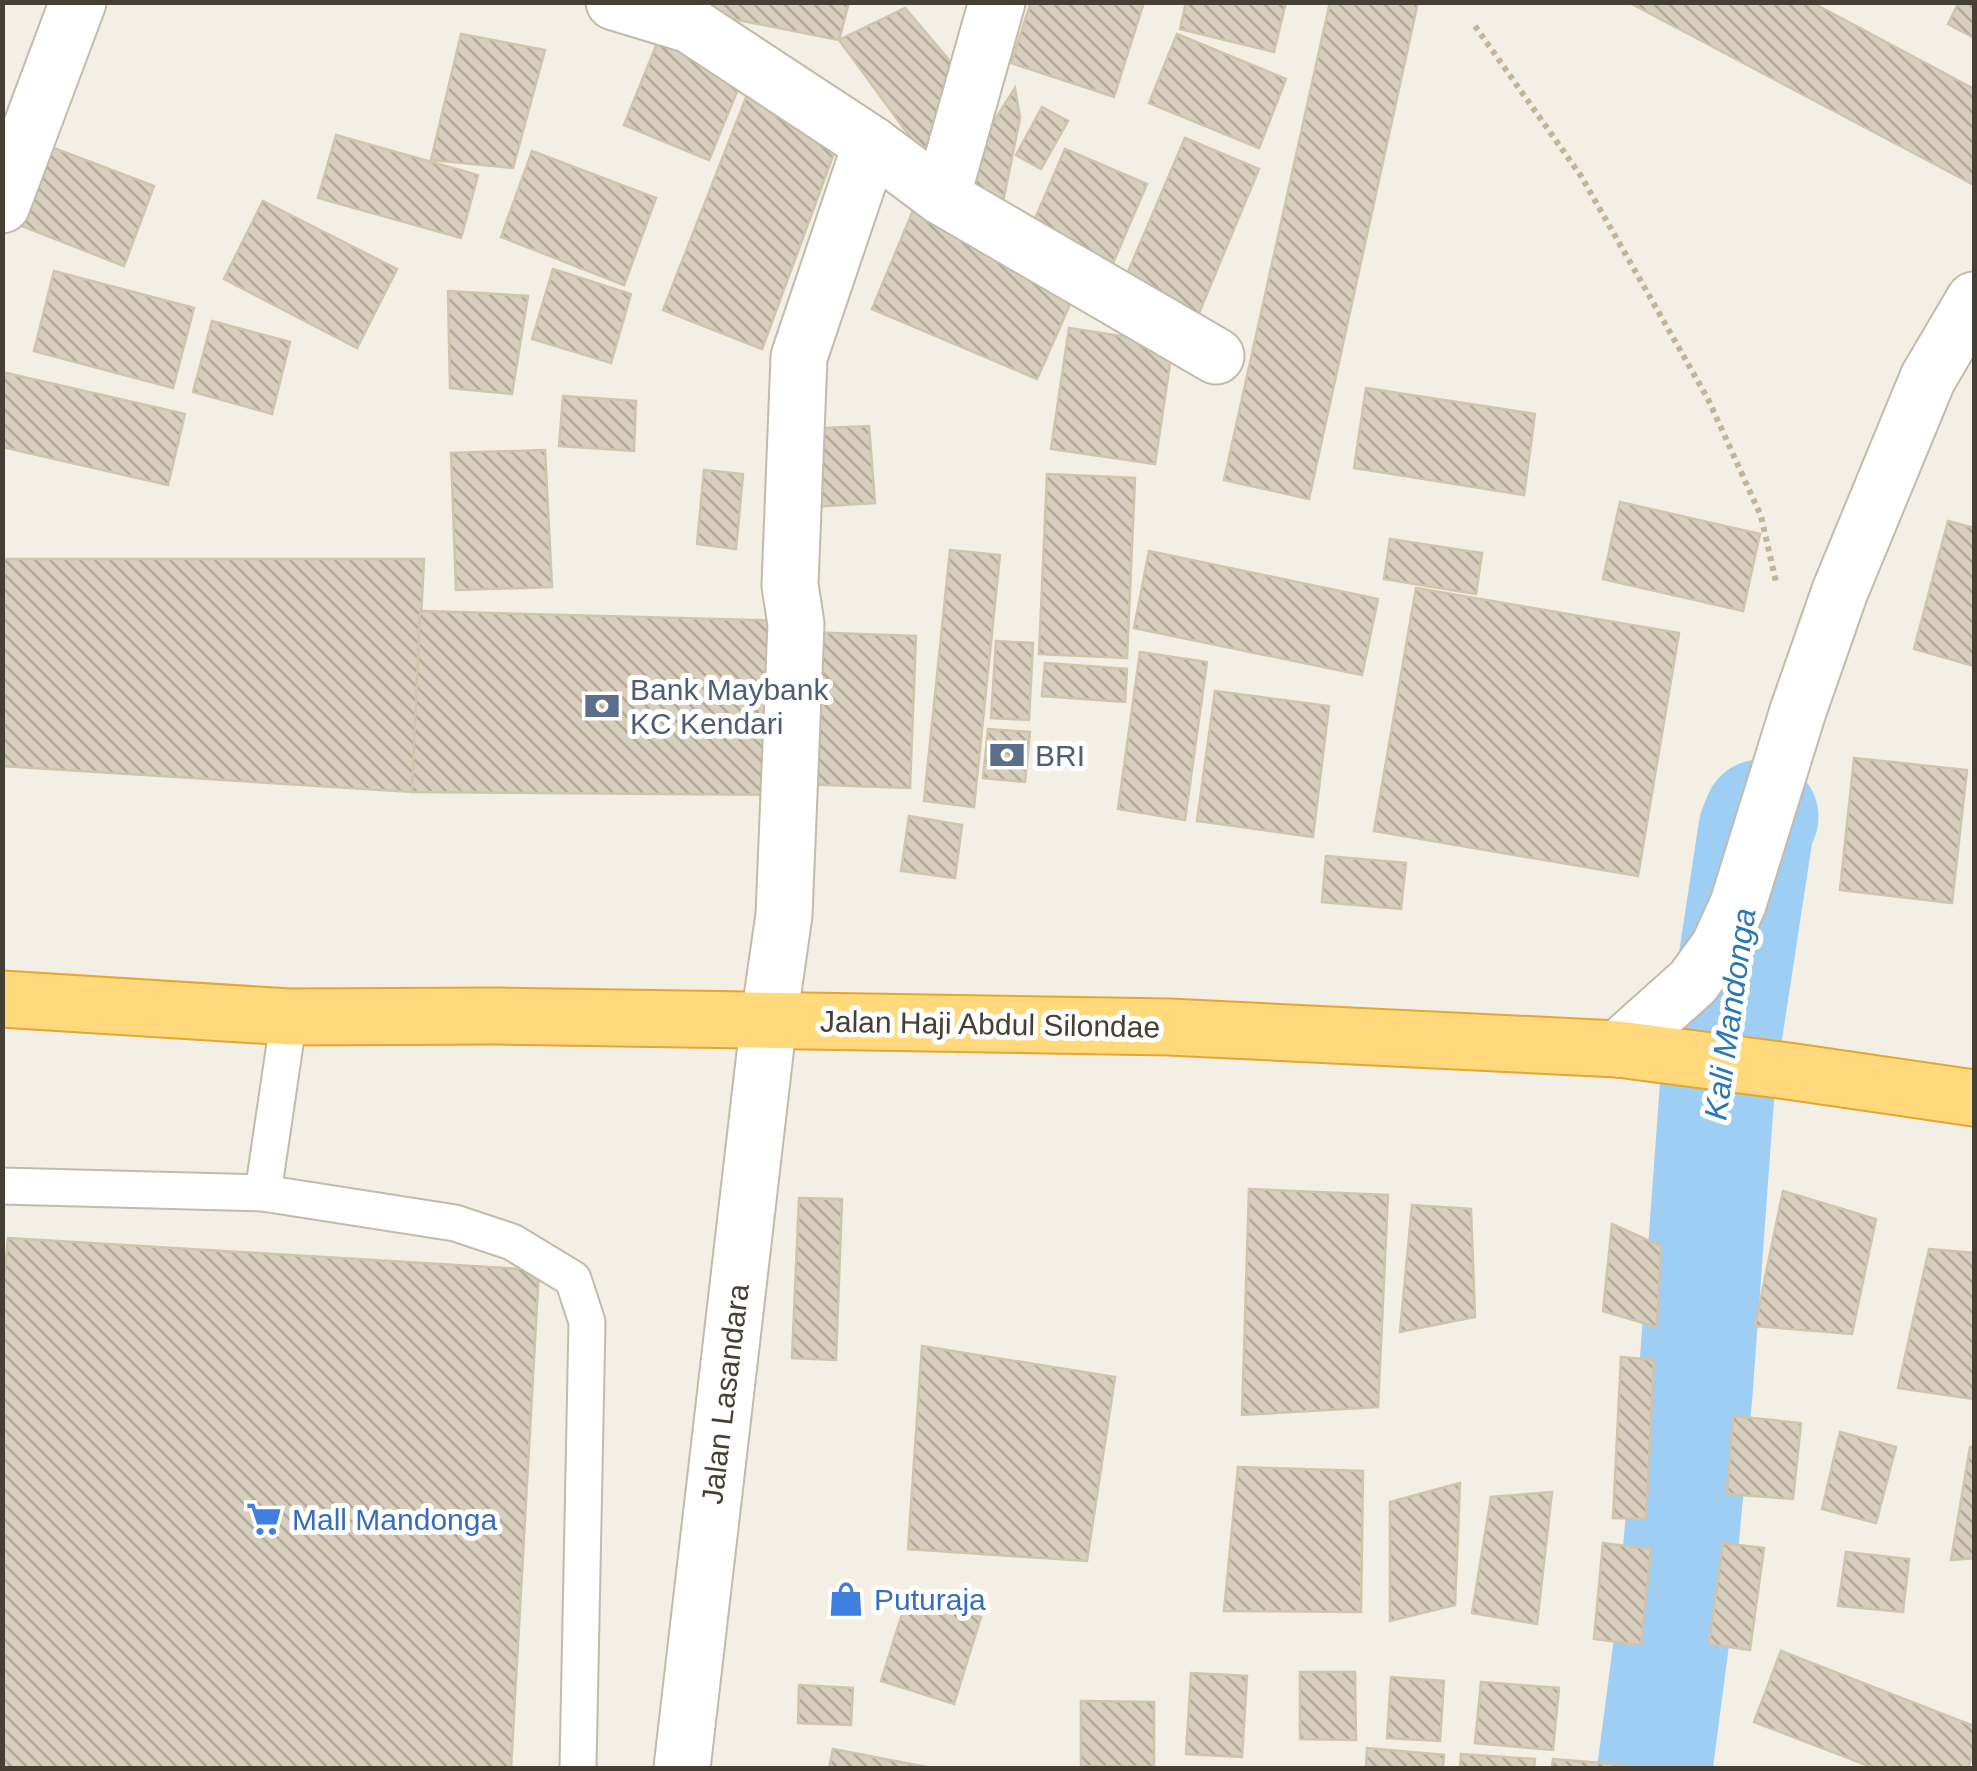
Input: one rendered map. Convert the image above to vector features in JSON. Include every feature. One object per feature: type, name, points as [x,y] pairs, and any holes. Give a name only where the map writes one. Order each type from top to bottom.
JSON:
[{"type":"highway","name":"Jalan Haji Abdul Silondae","points":[[2,999],[289,1017],[498,1016],[1169,1028],[1633,1051],[1974,1098]]},
{"type":"street","points":[[2,205],[78,2]]},
{"type":"street","points":[[614,2],[690,25],[871,144],[942,197],[1216,356]]},
{"type":"street","points":[[942,197],[996,2]]},
{"type":"street","name":"Jalan Lasandara","points":[[682,1768],[784,914],[796,624],[790,585],[800,357],[871,144]]},
{"type":"street","points":[[1633,1051],[1719,946],[1738,904],[1840,592],[1928,378],[1974,300]]},
{"type":"lane","points":[[262,1192],[289,1017]]},
{"type":"lane","points":[[2,1186],[262,1192],[455,1223],[512,1242],[573,1278],[586,1322],[578,1768]]},
{"type":"path","points":[[1475,26],[1581,176],[1708,399],[1761,516],[1778,593]]},
{"type":"building","points":[[695,2],[849,2],[839,40],[692,11]]},
{"type":"building","points":[[1031,2],[1144,2],[1114,97],[1011,63]]},
{"type":"building","points":[[1186,2],[1286,2],[1274,52],[1180,29]]},
{"type":"building","points":[[1330,2],[1418,2],[1309,499],[1224,480]]},
{"type":"building","points":[[1628,2],[1811,2],[1974,89],[1974,185]]},
{"type":"building","points":[[1959,2],[1974,2],[1974,38],[1948,24]]},
{"type":"building","points":[[905,8],[967,81],[922,153],[839,40]]},
{"type":"building","points":[[461,34],[545,50],[513,168],[431,160]]},
{"type":"building","points":[[1177,34],[1286,79],[1259,148],[1149,103]]},
{"type":"building","points":[[660,36],[745,72],[709,160],[624,125]]},
{"type":"building","points":[[1015,88],[1020,118],[1000,217],[952,187]]},
{"type":"building","points":[[749,90],[843,129],[762,349],[663,310]]},
{"type":"building","points":[[1042,107],[1068,121],[1041,169],[1016,155]]},
{"type":"building","points":[[336,135],[478,175],[461,238],[318,198]]},
{"type":"building","points":[[1185,138],[1259,169],[1194,325],[1119,293]]},
{"type":"building","points":[[38,142],[154,186],[124,266],[9,221]]},
{"type":"building","points":[[1065,149],[1147,184],[1107,277],[1025,242]]},
{"type":"building","points":[[532,151],[656,198],[624,285],[501,237]]},
{"type":"building","points":[[263,201],[397,269],[357,348],[224,279]]},
{"type":"building","points":[[914,208],[1078,286],[1037,379],[872,309]]},
{"type":"building","points":[[553,269],[631,294],[611,363],[532,339]]},
{"type":"building","points":[[54,271],[194,308],[173,388],[34,351]]},
{"type":"building","points":[[448,291],[528,296],[512,394],[450,388]]},
{"type":"building","points":[[212,321],[290,342],[272,414],[193,392]]},
{"type":"building","points":[[1069,328],[1173,344],[1155,464],[1051,449]]},
{"type":"building","points":[[2,372],[185,414],[168,485],[2,447]]},
{"type":"building","points":[[1366,388],[1535,414],[1524,495],[1354,468]]},
{"type":"building","points":[[563,396],[636,401],[634,451],[559,446]]},
{"type":"building","points":[[869,426],[875,503],[811,507],[805,429]]},
{"type":"building","points":[[545,450],[552,587],[456,590],[451,453]]},
{"type":"building","points":[[704,470],[743,474],[736,549],[697,544]]},
{"type":"building","points":[[1047,474],[1135,478],[1127,658],[1039,654]]},
{"type":"building","points":[[1620,502],[1760,534],[1743,611],[1603,579]]},
{"type":"building","points":[[1948,521],[1974,528],[1974,666],[1914,649]]},
{"type":"building","points":[[1390,539],[1482,553],[1476,594],[1384,579]]},
{"type":"building","points":[[950,550],[1000,555],[974,807],[924,801]]},
{"type":"building","points":[[1149,551],[1378,599],[1362,675],[1134,628]]},
{"type":"building","points":[[2,559],[424,559],[412,792],[2,766]]},
{"type":"building","points":[[1416,588],[1679,633],[1638,876],[1374,831]]},
{"type":"building","name":"Bank Maybank KC Kendari","points":[[420,611],[788,621],[788,795],[412,792]]},
{"type":"building","points":[[804,632],[916,636],[910,788],[798,784]]},
{"type":"building","points":[[996,641],[1033,643],[1029,720],[991,718]]},
{"type":"building","points":[[1140,652],[1207,662],[1185,820],[1118,809]]},
{"type":"building","points":[[1045,663],[1127,669],[1125,702],[1042,696]]},
{"type":"building","points":[[1215,691],[1329,706],[1313,837],[1197,821]]},
{"type":"building","name":"BRI","points":[[988,729],[1030,732],[1025,782],[983,778]]},
{"type":"building","points":[[1854,758],[1967,770],[1952,903],[1840,890]]},
{"type":"building","points":[[909,816],[962,825],[955,878],[901,871]]},
{"type":"building","points":[[1326,856],[1406,863],[1401,909],[1322,902]]},
{"type":"building","points":[[1249,1189],[1388,1195],[1378,1407],[1242,1415]]},
{"type":"building","points":[[1783,1191],[1876,1219],[1852,1334],[1755,1326]]},
{"type":"building","points":[[799,1198],[842,1199],[836,1360],[792,1358]]},
{"type":"building","points":[[1412,1205],[1471,1209],[1475,1317],[1400,1332]]},
{"type":"building","points":[[1612,1224],[1661,1246],[1657,1327],[1603,1311]]},
{"type":"building","name":"Mall Mandonga","points":[[8,1238],[539,1270],[511,1768],[2,1768],[2,1270]]},
{"type":"building","points":[[1929,1249],[1974,1253],[1974,1399],[1898,1388]]},
{"type":"building","points":[[922,1346],[1115,1377],[1087,1561],[908,1549]]},
{"type":"building","points":[[1621,1357],[1654,1360],[1646,1519],[1613,1518]]},
{"type":"building","points":[[1733,1416],[1801,1423],[1793,1499],[1727,1494]]},
{"type":"building","points":[[1840,1432],[1896,1447],[1876,1523],[1822,1509]]},
{"type":"building","points":[[1974,1446],[1974,1558],[1951,1560],[1970,1447]]},
{"type":"building","points":[[1238,1467],[1363,1471],[1361,1612],[1224,1611]]},
{"type":"building","points":[[1460,1483],[1455,1605],[1390,1621],[1390,1502]]},
{"type":"building","points":[[1552,1492],[1537,1624],[1472,1613],[1491,1497]]},
{"type":"building","points":[[1603,1543],[1651,1549],[1641,1645],[1594,1639]]},
{"type":"building","points":[[1723,1543],[1764,1548],[1750,1650],[1709,1644]]},
{"type":"building","points":[[1846,1552],[1909,1559],[1903,1612],[1838,1606]]},
{"type":"building","points":[[908,1595],[981,1617],[954,1704],[881,1681]]},
{"type":"building","points":[[1781,1651],[1974,1726],[1974,1751],[1968,1768],[1874,1768],[1754,1722]]},
{"type":"building","points":[[1300,1672],[1355,1672],[1356,1740],[1300,1739]]},
{"type":"building","points":[[1191,1673],[1247,1676],[1242,1757],[1186,1754]]},
{"type":"building","points":[[1391,1677],[1444,1681],[1440,1741],[1387,1738]]},
{"type":"building","points":[[1481,1682],[1559,1688],[1553,1750],[1475,1743]]},
{"type":"building","points":[[799,1685],[853,1688],[851,1725],[798,1723]]},
{"type":"building","points":[[1081,1701],[1154,1702],[1154,1767],[1081,1766]]},
{"type":"building","points":[[1367,1748],[1444,1755],[1443,1768],[1366,1768]]},
{"type":"building","points":[[833,1749],[932,1768],[829,1768]]},
{"type":"building","points":[[1461,1754],[1535,1759],[1534,1768],[1460,1768]]},
{"type":"building","points":[[1553,1759],[1625,1765],[1625,1768],[1552,1768]]},
{"type":"waterway","name":"Kali Mandonga","points":[[1655,1768],[1673,1630],[1695,1393],[1718,1078],[1761,817]]},
{"type":"place","name":"Bank Maybank KC Kendari","points":[[602,706]]},
{"type":"place","name":"BRI","points":[[1007,755]]},
{"type":"place","name":"Mall Mandonga","points":[[264,1519]]},
{"type":"place","name":"Puturaja","points":[[846,1599]]}]
